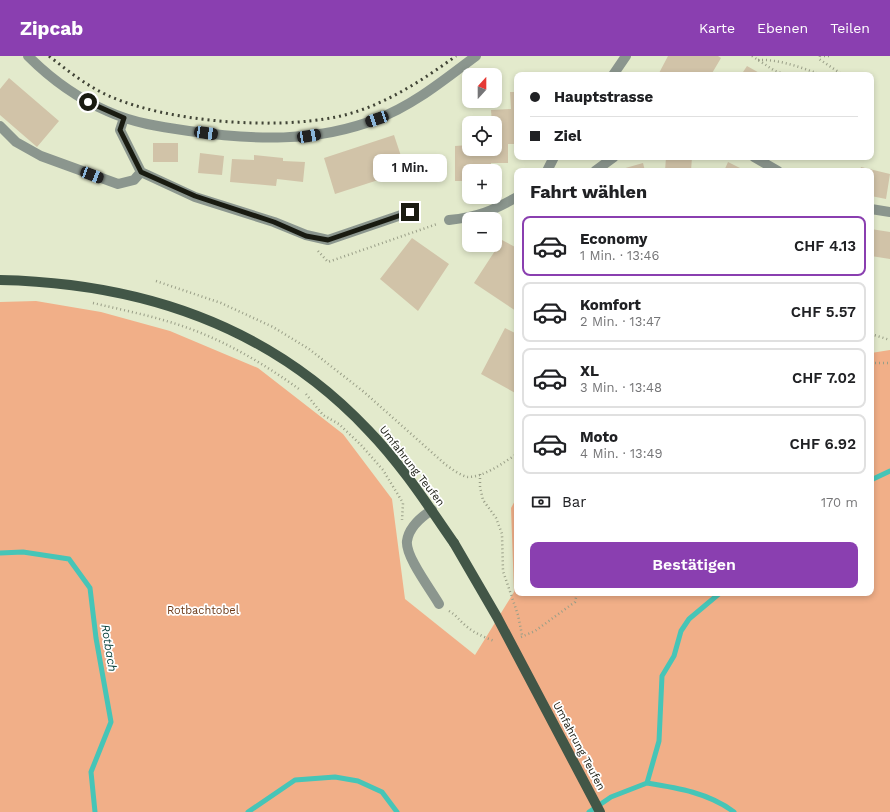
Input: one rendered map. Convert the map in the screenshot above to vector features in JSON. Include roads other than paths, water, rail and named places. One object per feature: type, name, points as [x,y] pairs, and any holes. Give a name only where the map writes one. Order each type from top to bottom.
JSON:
[{"type":"main road","name":"Umfahrung Teufen","points":[[0,280],[66,284],[113,291],[154,300],[215,322],[253,340],[298,369],[339,402],[368,430],[395,461],[432,510],[454,543],[493,610],[600,812]]},
{"type":"street","points":[[28,56],[40,68],[80,98],[124,118],[154,126],[218,135],[277,138],[309,136],[355,127],[385,116],[415,100],[476,56]]},
{"type":"street","points":[[615,72],[626,56]]},
{"type":"street","points":[[124,118],[120,130],[141,172],[195,196],[274,222],[306,236],[328,240],[410,212]]},
{"type":"street","points":[[0,126],[16,142],[41,156],[118,184],[134,180],[141,172]]},
{"type":"street","points":[[599,168],[610,160]]},
{"type":"street","points":[[759,160],[773,168]]},
{"type":"street","points":[[449,220],[475,217],[499,208],[514,199]]},
{"type":"street","points":[[874,209],[890,212]]},
{"type":"street","points":[[432,510],[418,519],[407,542],[413,561],[439,604]]},
{"type":"waterway","points":[[874,479],[890,471]]},
{"type":"waterway","name":"Rotbach","points":[[0,553],[23,552],[69,559],[90,588],[96,638],[111,722],[91,772],[95,812]]},
{"type":"waterway","points":[[589,812],[611,797],[647,783],[659,741],[662,676],[674,656],[681,631],[689,619],[716,596]]},
{"type":"waterway","name":"Rotbach","points":[[248,812],[295,780],[335,777],[358,781],[382,792],[397,812]]},
{"type":"waterway","points":[[647,783],[693,792],[714,800],[734,812]]},
{"type":"railway","points":[[49,56],[93,88],[133,105],[160,112],[190,117],[252,123],[311,121],[352,113],[384,101],[399,93],[456,56]]},
{"type":"park label","name":"Rotbachtobel","points":[[203,610]]}]
